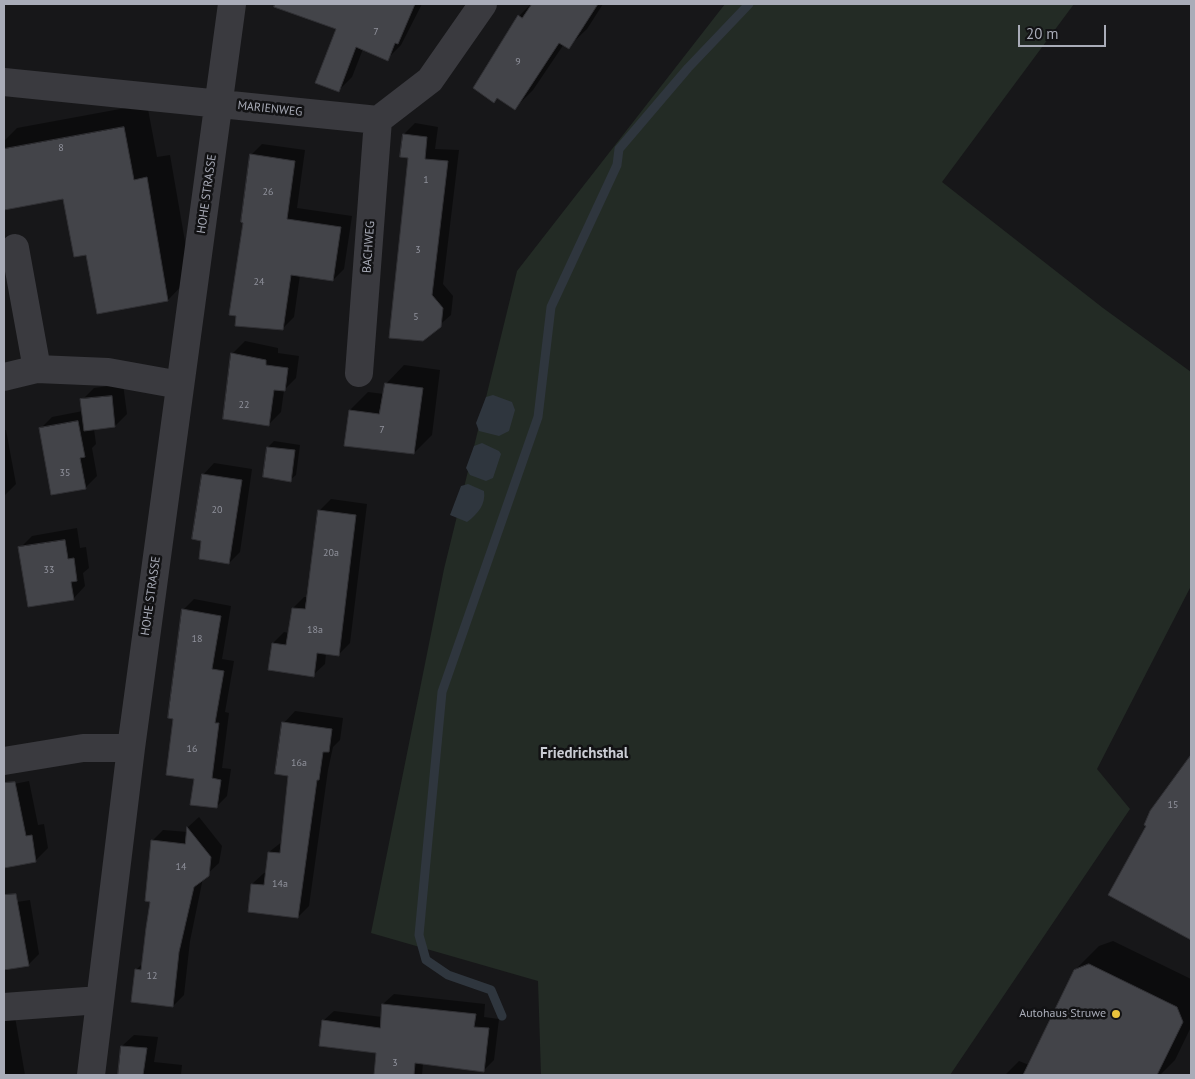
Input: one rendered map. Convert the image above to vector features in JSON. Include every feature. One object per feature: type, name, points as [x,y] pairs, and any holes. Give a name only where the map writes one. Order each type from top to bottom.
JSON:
[{"type":"street","name":"HOHE STRASSE","points":[[90,1075],[131,748],[220,104],[232,4]]},
{"type":"street","points":[[378,120],[430,80],[483,4]]},
{"type":"street","name":"MARIENWEG","points":[[4,82],[378,120]]},
{"type":"street","name":"BACHWEG","points":[[359,373],[378,120]]},
{"type":"street","points":[[15,248],[37,369]]},
{"type":"street","points":[[4,377],[37,369],[108,372],[180,385]]},
{"type":"street","points":[[4,761],[83,748],[131,748]]},
{"type":"street","points":[[4,1007],[100,1000]]},
{"type":"shaded area","points":[[725,4],[1074,4],[942,182],[1103,308],[1191,372],[1191,586],[1097,769],[1130,809],[950,1075],[541,1075],[538,981],[371,933],[444,569],[517,271]]},
{"type":"shaded area","points":[[493,395],[512,402],[515,410],[509,431],[499,436],[479,431],[476,423],[486,397]]},
{"type":"shaded area","points":[[482,443],[499,451],[501,454],[493,478],[486,481],[470,475],[466,468],[474,446]]},
{"type":"shaded area","points":[[468,484],[484,491],[484,500],[475,516],[467,522],[450,515],[461,486]]},
{"type":"building","points":[[275,4],[415,4],[398,44],[395,43],[388,61],[356,47],[339,92],[315,83],[336,29],[274,7]]},
{"type":"building","points":[[532,4],[598,4],[569,49],[559,43],[515,110],[497,98],[494,103],[473,88],[518,15],[522,18]]},
{"type":"building","points":[[124,127],[134,180],[147,177],[168,301],[97,314],[86,255],[74,257],[63,199],[4,210],[4,149]]},
{"type":"building","points":[[403,134],[427,137],[425,159],[448,161],[432,295],[443,308],[441,327],[423,341],[389,338],[408,158],[400,157]]},
{"type":"building","points":[[250,154],[295,161],[287,219],[341,227],[333,281],[291,275],[283,330],[235,326],[236,316],[229,315],[243,223],[241,222]]},
{"type":"building","points":[[231,353],[266,360],[266,365],[288,368],[285,391],[274,390],[269,426],[223,419]]},
{"type":"building","points":[[385,383],[423,388],[414,454],[344,446],[349,410],[379,414]]},
{"type":"building","points":[[112,396],[115,427],[84,431],[80,399]]},
{"type":"building","points":[[78,421],[85,457],[80,458],[86,489],[51,495],[39,428]]},
{"type":"building","points":[[267,447],[295,450],[291,482],[263,477]]},
{"type":"building","points":[[202,474],[242,480],[229,564],[199,559],[201,541],[192,539]]},
{"type":"building","points":[[318,510],[356,515],[339,656],[317,653],[314,677],[268,670],[272,643],[286,645],[292,608],[305,609]]},
{"type":"building","points":[[65,540],[68,559],[74,558],[77,581],[71,582],[74,600],[28,607],[18,547]]},
{"type":"building","points":[[182,609],[221,616],[212,669],[224,671],[215,723],[219,723],[212,778],[221,780],[217,808],[190,805],[194,779],[166,775],[173,719],[168,718]]},
{"type":"building","points":[[282,722],[332,729],[329,752],[323,752],[319,780],[317,780],[298,918],[248,912],[251,884],[264,885],[268,852],[280,853],[288,776],[275,774]]},
{"type":"building","points":[[1191,755],[1191,940],[1108,895],[1146,826],[1144,825],[1150,811]]},
{"type":"building","points":[[15,782],[26,836],[32,835],[36,862],[4,868],[4,783]]},
{"type":"building","points":[[187,827],[211,857],[209,876],[194,887],[179,952],[173,1007],[131,1002],[135,969],[141,970],[150,902],[145,901],[151,840],[185,844]]},
{"type":"building","points":[[16,894],[29,966],[4,970],[4,895]]},
{"type":"building","name":"Autohaus Struwe","points":[[1089,964],[1177,1007],[1183,1022],[1157,1075],[1023,1075],[1074,970]]},
{"type":"building","points":[[382,1004],[476,1014],[474,1027],[489,1028],[484,1072],[415,1063],[414,1075],[374,1075],[376,1053],[319,1046],[322,1020],[380,1028]]},
{"type":"building","points":[[121,1046],[147,1048],[143,1075],[118,1075]]},
{"type":"waterway","points":[[502,1016],[491,990],[448,975],[426,960],[419,935],[442,692],[538,417],[551,307],[617,165],[619,149],[688,68],[749,4]]},
{"type":"place","name":"Autohaus Struwe","points":[[1116,1014]]},
{"type":"district","name":"Friedrichsthal","points":[[584,754]]}]
